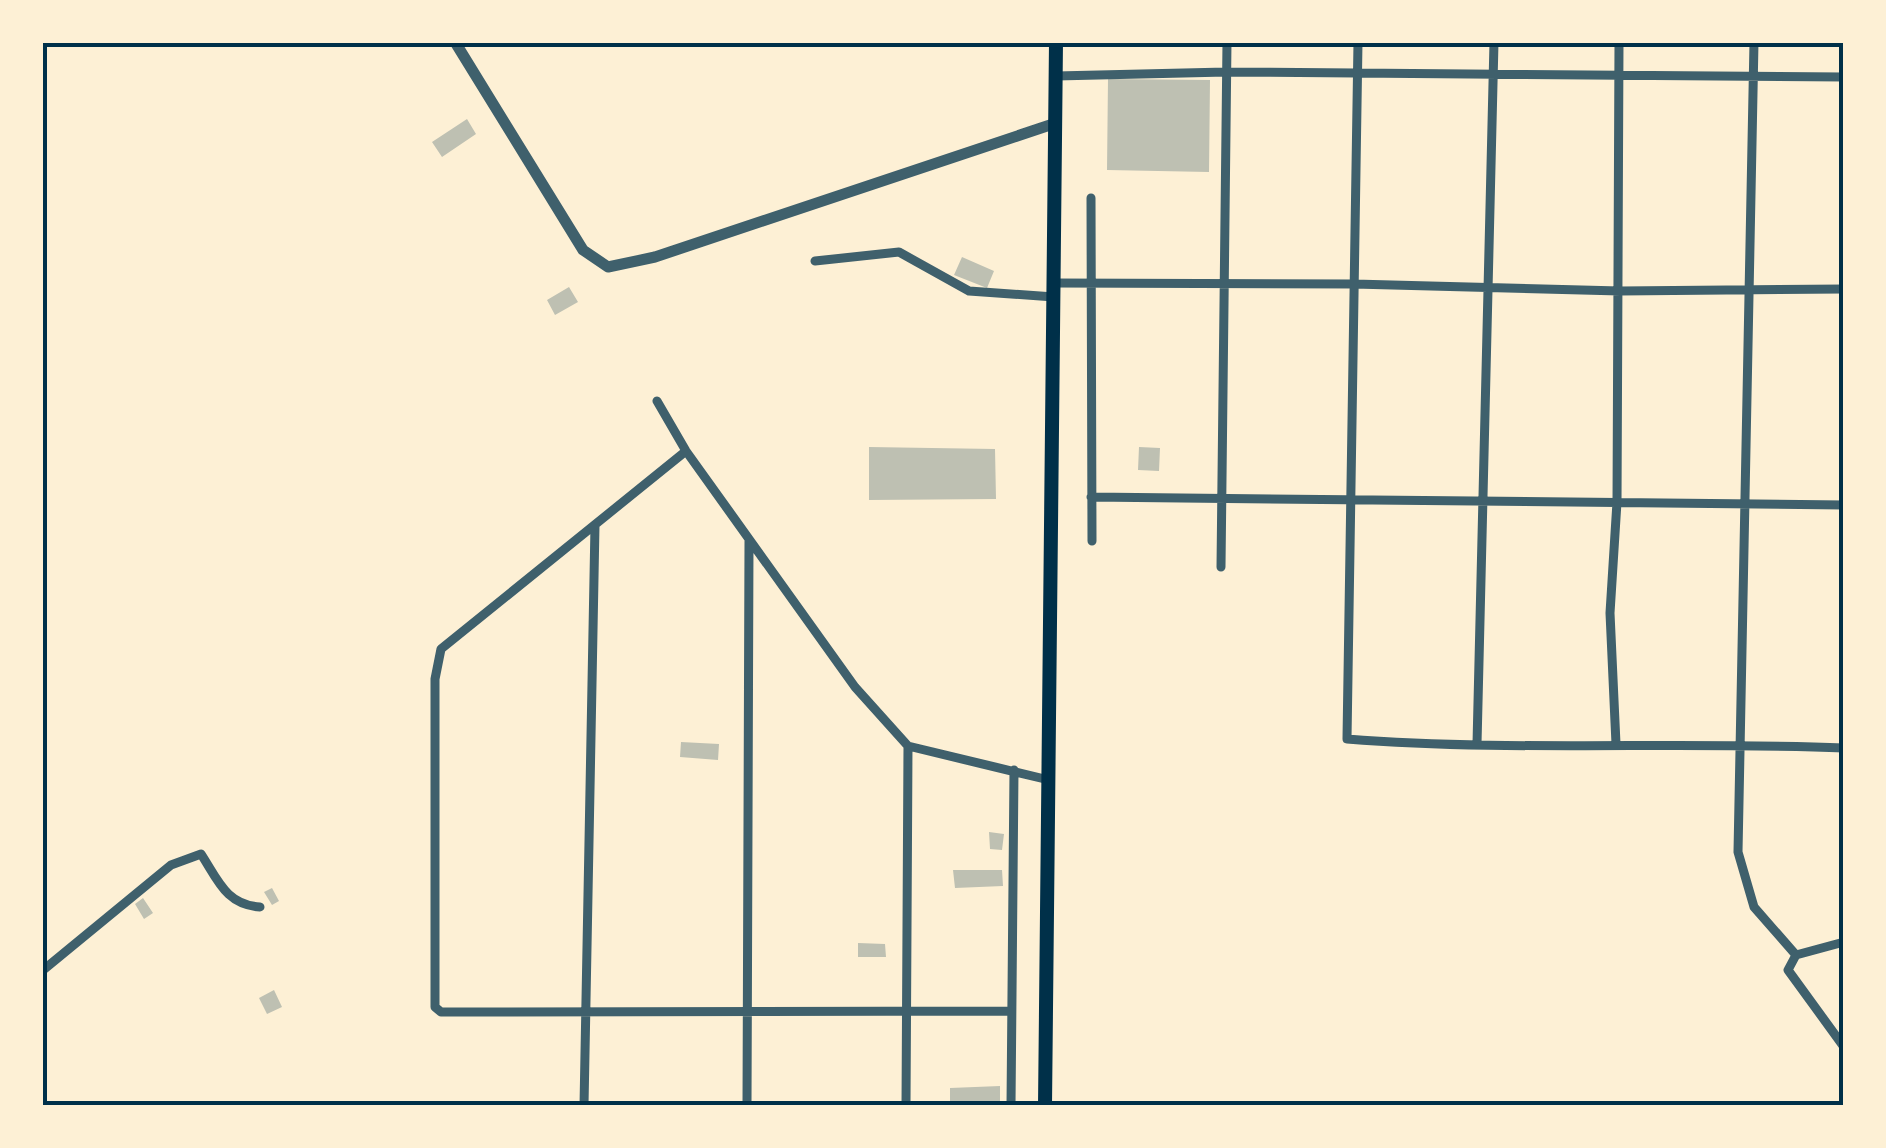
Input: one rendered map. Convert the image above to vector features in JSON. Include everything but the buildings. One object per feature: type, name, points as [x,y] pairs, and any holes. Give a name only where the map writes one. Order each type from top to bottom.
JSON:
[{"type":"main road","points":[[1045,1106],[1056,42]]},
{"type":"street","points":[[456,42],[583,250],[608,267],[656,257],[1053,124]]},
{"type":"street","points":[[1221,567],[1226,42]]},
{"type":"street","points":[[1358,42],[1347,739],[1844,748]]},
{"type":"street","points":[[1477,744],[1494,42]]},
{"type":"street","points":[[1616,744],[1610,613],[1617,502],[1620,42]]},
{"type":"street","points":[[1754,42],[1738,852],[1754,907],[1796,955]]},
{"type":"street","points":[[1056,76],[1494,72],[1844,77]]},
{"type":"street","points":[[1091,198],[1092,541]]},
{"type":"street","points":[[815,261],[899,252],[969,291],[1054,290],[1092,280],[1620,291],[1844,289]]},
{"type":"street","points":[[657,400],[686,451],[854,687],[908,746],[1049,780]]},
{"type":"street","points":[[686,451],[448,639],[436,662],[434,1007],[441,1012],[1012,1011]]},
{"type":"street","points":[[1091,496],[1844,505]]},
{"type":"street","points":[[584,1106],[594,525]]},
{"type":"street","points":[[747,1106],[748,538]]},
{"type":"street","points":[[906,1106],[908,746]]},
{"type":"street","points":[[1011,1106],[1014,770]]},
{"type":"street","points":[[42,971],[188,856],[201,854],[224,894],[242,906],[260,907]]},
{"type":"street","points":[[1844,942],[1796,955],[1788,964],[1790,977],[1844,1047]]}]
